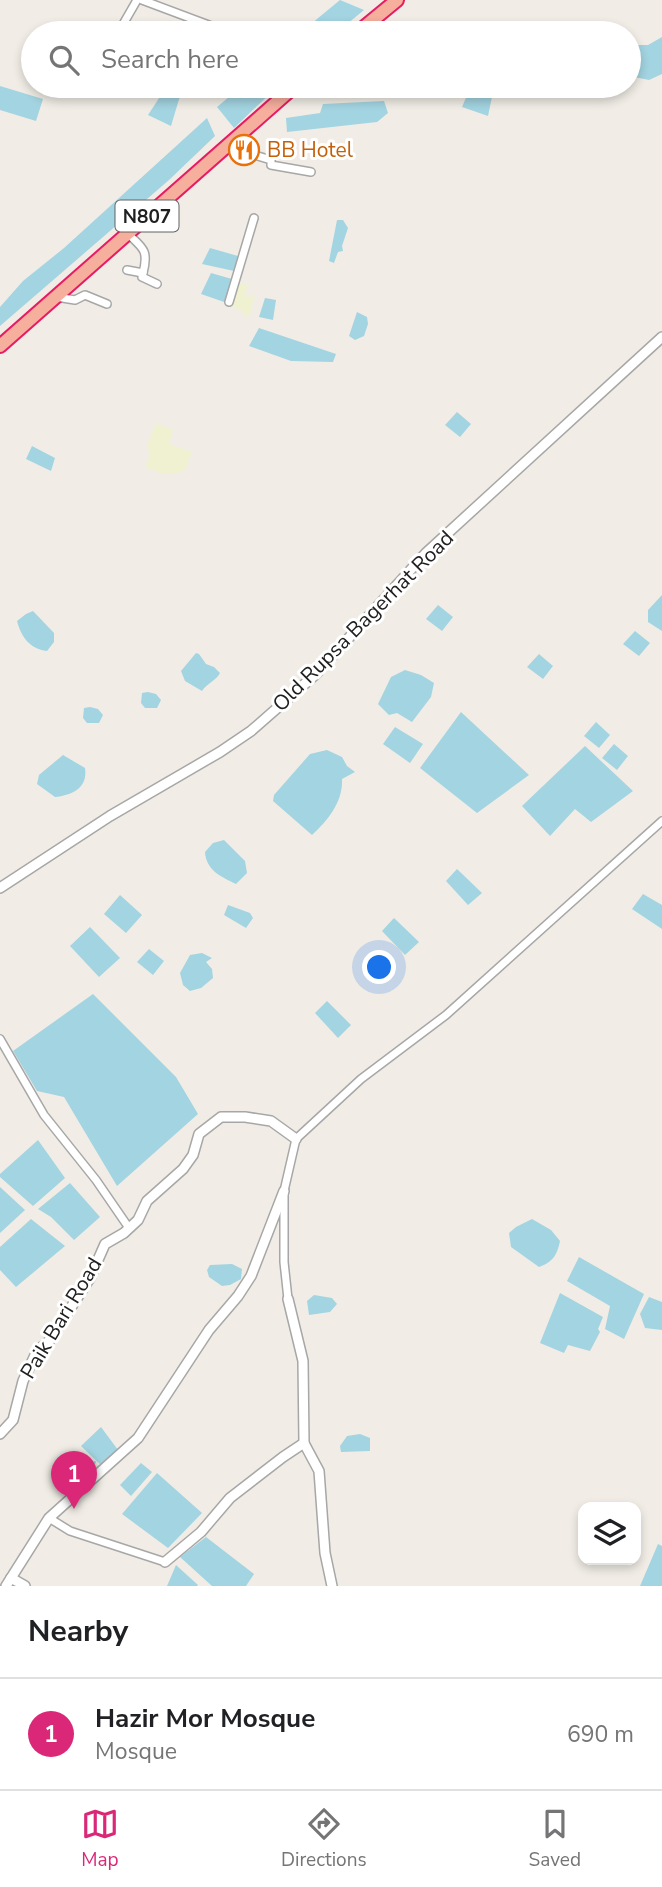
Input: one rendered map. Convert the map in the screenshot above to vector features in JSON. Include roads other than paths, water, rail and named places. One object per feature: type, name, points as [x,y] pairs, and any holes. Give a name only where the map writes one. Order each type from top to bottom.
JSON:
[{"type":"highway","points":[[372,21],[397,0]]},
{"type":"highway","name":"N807","points":[[0,346],[281,98]]},
{"type":"street","points":[[125,21],[137,0]]},
{"type":"street","points":[[142,0],[198,21]]},
{"type":"street","points":[[224,146],[271,160],[271,165],[312,172]]},
{"type":"street","points":[[229,302],[254,218]]},
{"type":"street","points":[[127,233],[146,251],[147,259],[142,277],[157,284]]},
{"type":"street","points":[[127,270],[143,273]]},
{"type":"street","points":[[55,297],[75,300],[85,295],[107,304]]},
{"type":"street","name":"Old Rupsa Bagerhat Road","points":[[0,888],[110,816],[220,752],[261,723],[316,674],[426,553],[662,337]]},
{"type":"street","points":[[25,1586],[8,1582],[49,1518],[138,1438],[209,1330],[251,1276],[284,1191],[296,1139],[362,1079],[446,1015],[662,821]]},
{"type":"street","points":[[0,1039],[44,1115],[96,1180],[129,1228]]},
{"type":"street","name":"Paik Bari Road","points":[[0,1434],[13,1420],[18,1395],[37,1351],[50,1340],[90,1278],[104,1244],[138,1220],[147,1201],[183,1169],[193,1156],[200,1134],[221,1117],[271,1121],[296,1139]]},
{"type":"street","points":[[284,1191],[284,1262],[288,1299],[303,1361],[306,1445],[319,1471],[326,1553],[332,1586]]},
{"type":"street","points":[[49,1518],[70,1531],[165,1562],[201,1532],[230,1498],[306,1445]]},
{"type":"water","points":[[340,0],[364,10],[351,21],[315,21]]},
{"type":"water","points":[[662,37],[662,74],[649,80],[641,78],[641,45],[648,45]]},
{"type":"water","points":[[0,86],[21,92],[21,98],[43,99],[36,121],[0,110]]},
{"type":"water","points":[[159,98],[179,98],[171,126],[148,115]]},
{"type":"water","points":[[228,98],[265,98],[234,128],[217,107]]},
{"type":"water","points":[[466,98],[492,98],[488,116],[462,107]]},
{"type":"water","points":[[384,101],[388,113],[377,122],[287,132],[286,118],[320,113],[323,104]]},
{"type":"water","points":[[207,118],[215,136],[169,180],[0,326],[0,307],[23,281],[64,248]]},
{"type":"water","points":[[337,220],[343,220],[348,228],[343,251],[338,252],[334,263],[329,261]]},
{"type":"water","points":[[210,248],[238,256],[234,271],[202,264]]},
{"type":"water","points":[[211,273],[232,279],[227,303],[201,294]]},
{"type":"water","points":[[265,298],[276,300],[273,320],[259,317]]},
{"type":"water","points":[[357,312],[367,317],[368,324],[364,336],[355,340],[349,336]]},
{"type":"water","points":[[259,328],[336,354],[333,362],[291,361],[249,346]]},
{"type":"water","points":[[457,412],[471,424],[460,437],[445,425]]},
{"type":"water","points":[[32,446],[55,458],[51,471],[26,459]]},
{"type":"water","points":[[662,595],[662,631],[648,622],[648,610]]},
{"type":"water","points":[[438,605],[453,617],[442,631],[426,619]]},
{"type":"water","points":[[33,611],[54,633],[54,642],[47,651],[31,645],[19,627],[17,621]]},
{"type":"water","points":[[635,631],[650,643],[639,656],[623,644]]},
{"type":"water","points":[[196,653],[220,673],[202,691],[185,681],[181,671]]},
{"type":"water","points":[[539,654],[553,666],[543,679],[527,667]]},
{"type":"water","points":[[405,670],[434,683],[431,697],[412,722],[397,713],[389,715],[378,704],[391,677]]},
{"type":"water","points":[[142,693],[156,694],[161,700],[157,708],[145,708],[141,703]]},
{"type":"water","points":[[84,708],[98,709],[103,715],[99,723],[87,723],[83,718]]},
{"type":"water","points":[[461,712],[529,775],[477,813],[420,768]]},
{"type":"water","points":[[596,722],[610,735],[599,748],[584,736]]},
{"type":"water","points":[[395,727],[423,744],[410,763],[383,744]]},
{"type":"water","points":[[614,744],[628,756],[617,770],[602,758]]},
{"type":"water","points":[[585,746],[633,791],[591,822],[575,809],[550,836],[522,806]]},
{"type":"water","points":[[327,750],[342,757],[347,766],[355,772],[342,779],[337,803],[312,835],[273,801],[274,795],[310,754]]},
{"type":"water","points":[[63,755],[85,768],[84,781],[78,789],[55,797],[37,784],[39,775]]},
{"type":"water","points":[[224,840],[245,861],[247,873],[236,884],[215,872],[206,858],[205,852],[213,843]]},
{"type":"water","points":[[457,869],[482,893],[468,905],[446,881]]},
{"type":"water","points":[[643,894],[662,905],[662,929],[632,909]]},
{"type":"water","points":[[120,895],[142,915],[126,933],[104,914]]},
{"type":"water","points":[[228,905],[250,913],[253,918],[246,928],[224,915]]},
{"type":"water","points":[[394,918],[419,942],[405,955],[382,931]]},
{"type":"water","points":[[90,927],[120,958],[99,977],[70,946]]},
{"type":"water","points":[[149,949],[164,961],[153,975],[137,962]]},
{"type":"water","points":[[202,953],[212,958],[206,962],[212,969],[213,978],[201,988],[190,991],[183,985],[180,973],[190,955]]},
{"type":"water","points":[[93,994],[176,1077],[198,1114],[117,1186],[64,1097],[37,1091],[13,1051]]},
{"type":"water","points":[[327,1001],[351,1025],[338,1038],[315,1013]]},
{"type":"water","points":[[38,1140],[65,1178],[33,1206],[0,1177],[0,1174]]},
{"type":"water","points":[[70,1183],[100,1217],[74,1240],[51,1217],[38,1209]]},
{"type":"water","points":[[0,1187],[25,1210],[0,1233]]},
{"type":"water","points":[[31,1219],[65,1246],[16,1287],[0,1270],[0,1247]]},
{"type":"water","points":[[532,1219],[551,1230],[560,1241],[554,1257],[539,1267],[511,1247],[509,1233]]},
{"type":"water","points":[[579,1257],[644,1294],[624,1339],[605,1329],[610,1306],[567,1281]]},
{"type":"water","points":[[232,1264],[242,1269],[241,1279],[222,1286],[209,1277],[207,1270],[210,1265]]},
{"type":"water","points":[[560,1293],[603,1317],[598,1329],[600,1332],[590,1351],[568,1345],[564,1353],[540,1343]]},
{"type":"water","points":[[314,1295],[332,1298],[337,1304],[330,1312],[309,1315],[307,1301]]},
{"type":"water","points":[[649,1297],[662,1302],[662,1330],[645,1328],[640,1314]]},
{"type":"water","points":[[101,1427],[121,1454],[105,1469],[81,1446]]},
{"type":"water","points":[[360,1434],[370,1438],[370,1451],[341,1452],[340,1446],[347,1436]]},
{"type":"water","points":[[141,1463],[152,1472],[131,1496],[120,1485]]},
{"type":"water","points":[[157,1473],[202,1513],[168,1548],[122,1514]]},
{"type":"water","points":[[206,1537],[254,1574],[246,1586],[212,1586],[180,1557]]},
{"type":"water","points":[[658,1544],[662,1546],[662,1586],[640,1586]]},
{"type":"water","points":[[176,1565],[198,1585],[167,1586]]},
{"type":"waterway","points":[[64,1499],[95,1462]]},
{"type":"place","name":"BB Hotel","points":[[244,150]]},
{"type":"place","name":"Hazir Mor Mosque","points":[[74,1509]]}]
